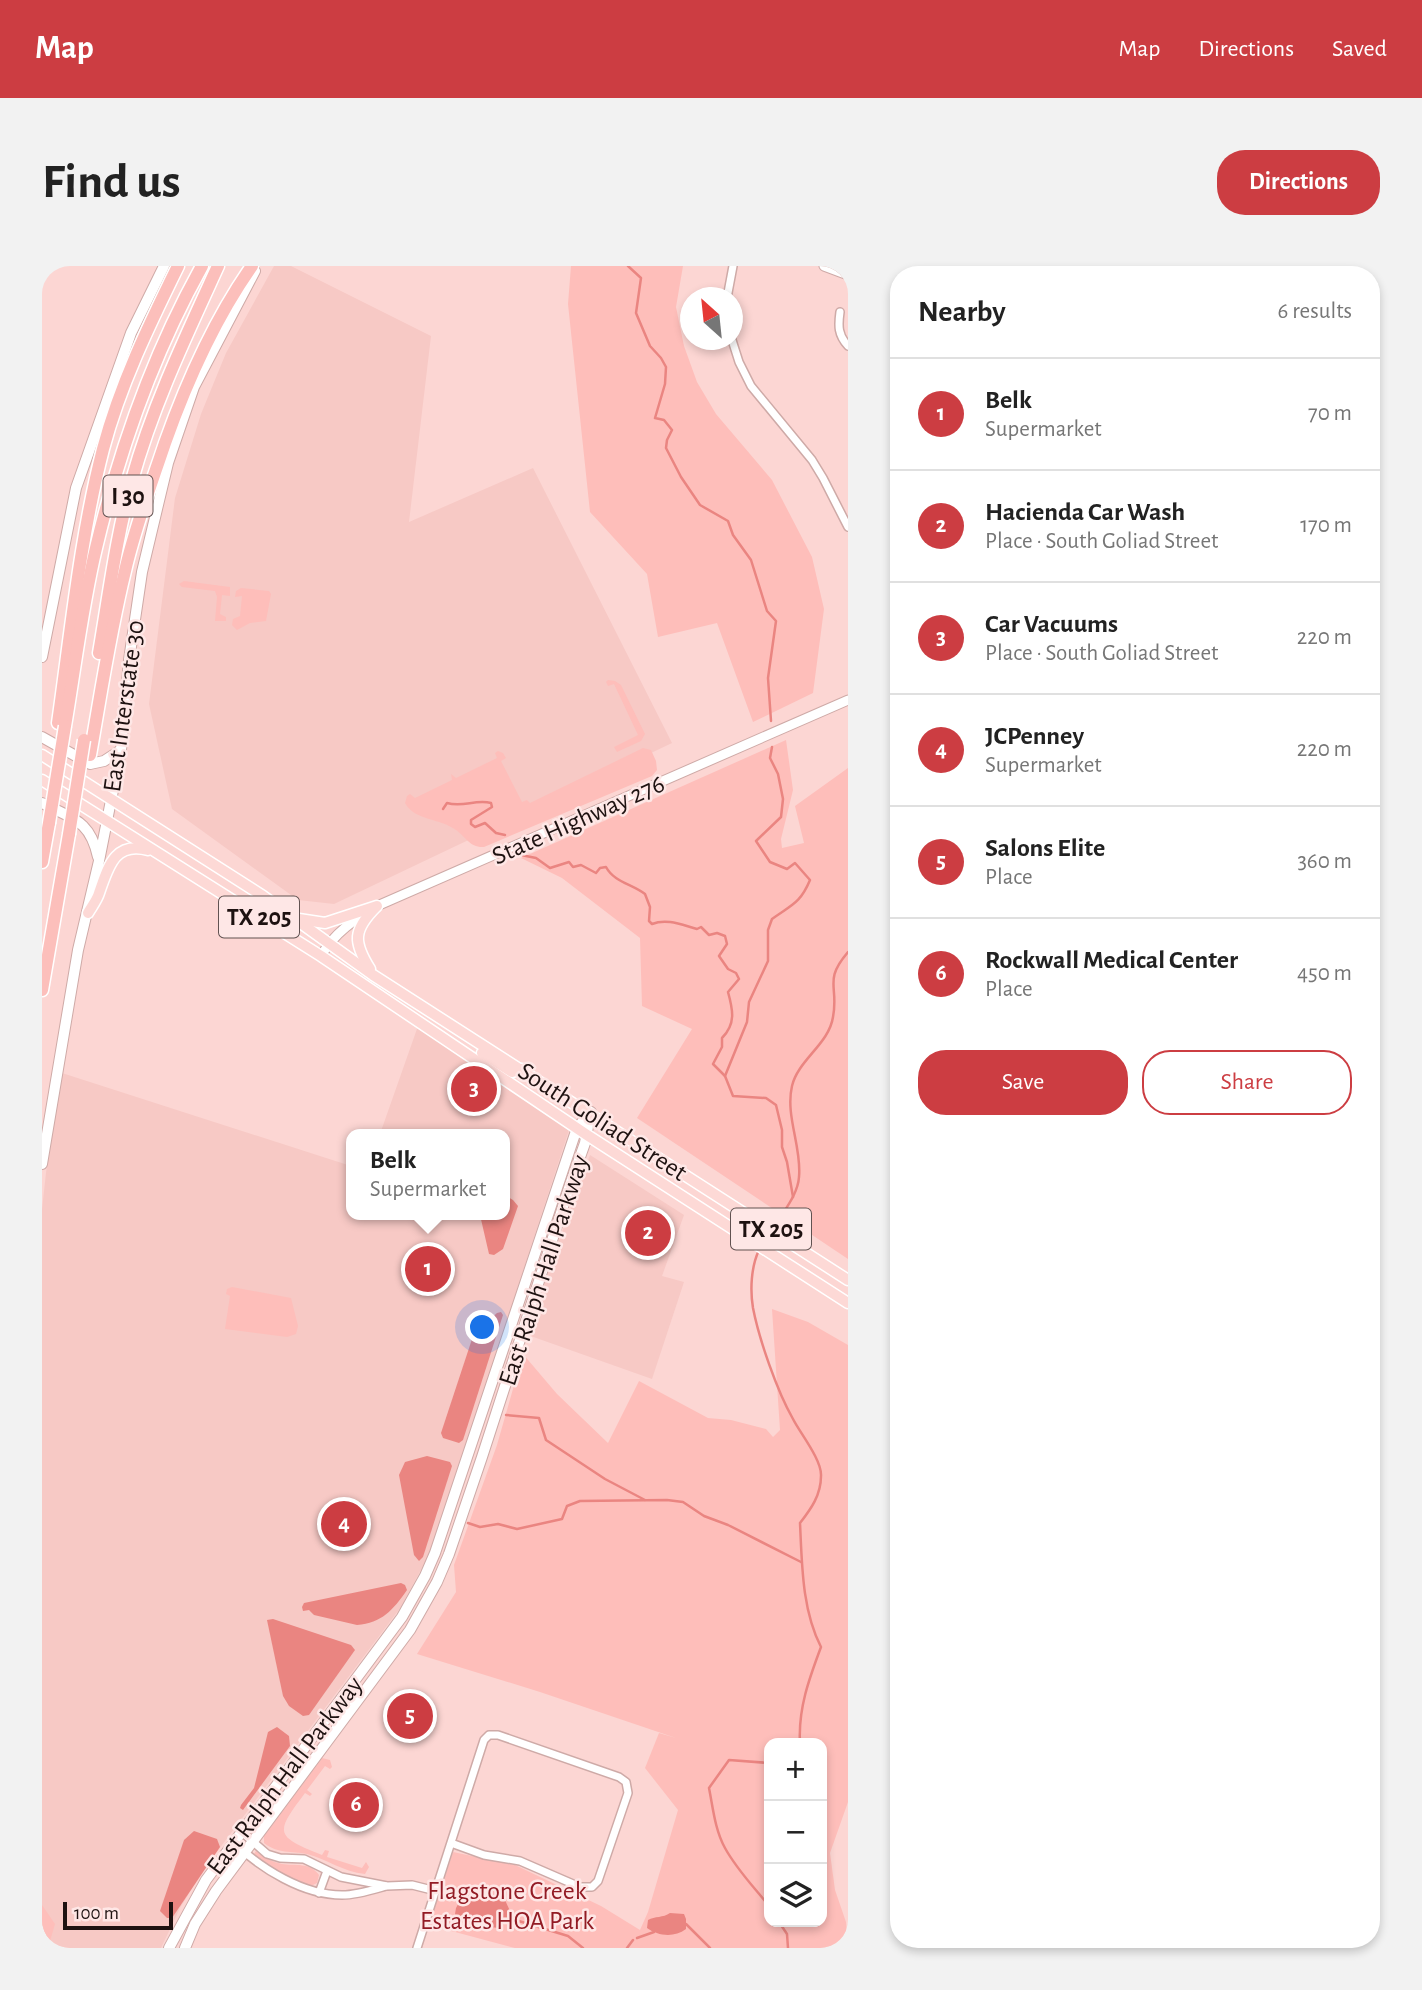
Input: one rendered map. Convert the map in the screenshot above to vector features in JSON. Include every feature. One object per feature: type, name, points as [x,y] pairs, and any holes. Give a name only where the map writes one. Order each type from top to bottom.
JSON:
[{"type":"highway","points":[[61,725],[85,542],[103,449],[131,365],[178,266]]},
{"type":"highway","name":"I 30","points":[[42,862],[45,824],[61,725],[95,551],[110,494],[136,408],[173,322],[202,266]]},
{"type":"highway","name":"I 30","points":[[42,990],[85,759],[84,740],[115,553],[133,477],[170,372],[218,266]]},
{"type":"highway","points":[[85,759],[124,572],[153,478],[190,377],[214,329],[255,266]]},
{"type":"main road","points":[[42,657],[76,488],[131,334],[164,266]]},
{"type":"main road","name":"East Interstate 30","points":[[42,1164],[78,950],[121,750],[129,660],[142,572],[168,463],[194,387],[255,266]]},
{"type":"main road","points":[[42,737],[90,764],[104,761],[121,750]]},
{"type":"main road","name":"South Goliad Street","points":[[42,755],[293,917],[373,975],[591,1112],[848,1280]]},
{"type":"main road","name":"South Goliad Street","points":[[42,780],[320,956],[587,1135],[848,1303]]},
{"type":"main road","points":[[42,803],[83,825],[92,833],[99,860]]},
{"type":"main road","points":[[88,913],[98,896],[106,867],[113,859],[131,849],[154,852]]},
{"type":"main road","points":[[293,917],[325,923],[377,906]]},
{"type":"main road","points":[[373,975],[361,954],[358,933],[361,923],[377,906]]},
{"type":"main road","points":[[446,1041],[455,1036],[512,1072],[522,1069]]},
{"type":"main road","name":"East Ralph Hall Parkway","points":[[169,1948],[191,1905],[402,1617],[425,1576],[577,1128],[591,1112]]},
{"type":"main road","name":"East Ralph Hall Parkway","points":[[185,1948],[209,1902],[410,1630],[437,1582],[482,1457],[587,1135],[591,1112]]},
{"type":"main road","points":[[535,1255],[547,1258]]},
{"type":"main road","points":[[519,1304],[530,1308]]},
{"type":"main road","points":[[468,1453],[482,1457]]},
{"type":"main road","points":[[425,1576],[437,1582]]},
{"type":"street","points":[[729,287],[733,266]]},
{"type":"street","points":[[824,266],[848,275]]},
{"type":"street","points":[[840,312],[838,328],[848,346]]},
{"type":"street","points":[[735,350],[751,386],[812,460],[848,527]]},
{"type":"street","name":"State Highway 276","points":[[320,956],[328,943],[349,923],[377,906],[848,700]]},
{"type":"street","points":[[417,1948],[484,1740],[489,1735],[498,1735],[620,1777],[626,1782],[628,1793],[598,1881],[592,1887],[580,1887],[520,1861],[484,1855],[451,1843]]},
{"type":"street","points":[[242,1832],[267,1854],[280,1858],[304,1859],[341,1877],[387,1886]]},
{"type":"street","points":[[234,1843],[280,1876],[319,1893],[343,1895],[387,1886],[412,1885],[436,1891]]},
{"type":"street","points":[[319,1893],[327,1871]]},
{"type":"shaded area","points":[[274,266],[291,266],[431,336],[409,522],[533,468],[672,743],[334,904],[298,900],[172,809],[149,704],[175,498],[201,414],[226,353]]},
{"type":"shaded area","points":[[418,1026],[568,1126],[569,1130],[434,1545],[401,1607],[204,1869],[180,1908],[161,1948],[42,1946],[42,1209],[50,1137],[62,1073],[346,1164],[346,1220],[510,1220],[510,1129],[382,1129]]},
{"type":"shaded area","points":[[590,1155],[684,1215],[662,1276],[684,1282],[652,1379],[525,1334]]},
{"type":"shaded area","points":[[510,1198],[518,1206],[503,1249],[494,1255],[489,1254],[481,1220],[510,1220]]},
{"type":"shaded area","points":[[501,1312],[503,1315],[463,1440],[459,1443],[443,1438],[441,1433],[474,1333]]},
{"type":"shaded area","points":[[427,1456],[450,1462],[452,1466],[423,1557],[419,1561],[414,1555],[399,1475],[405,1462]]},
{"type":"shaded area","points":[[401,1583],[407,1590],[397,1604],[380,1618],[366,1624],[357,1625],[314,1615],[309,1610],[303,1611],[304,1603]]},
{"type":"shaded area","points":[[273,1619],[351,1645],[355,1650],[309,1715],[303,1716],[289,1706],[283,1696],[267,1620]]},
{"type":"shaded area","points":[[277,1727],[289,1736],[290,1746],[243,1810],[241,1805],[254,1788],[268,1732]]},
{"type":"shaded area","points":[[194,1831],[217,1839],[220,1847],[172,1918],[167,1918],[160,1911],[184,1840]]},
{"type":"shaded area","points":[[463,1895],[495,1896],[505,1900],[510,1911],[509,1920],[498,1928],[462,1923],[455,1914]]},
{"type":"shaded area","points":[[670,1913],[684,1914],[686,1929],[666,1935],[647,1928],[648,1920]]},
{"type":"green space","points":[[571,266],[683,266],[676,307],[680,326],[680,350],[685,350],[697,382],[716,414],[772,480],[812,557],[824,609],[813,693],[753,722],[717,623],[658,637],[647,574],[590,512],[568,304]]},
{"type":"green space","points":[[184,581],[230,587],[230,596],[222,595],[220,614],[226,617],[226,621],[215,621],[215,591],[182,587],[179,584]]},
{"type":"green space","points":[[241,588],[269,591],[271,594],[266,621],[250,623],[237,630],[232,625],[233,619],[240,616],[242,596],[235,597],[236,591]]},
{"type":"green space","points":[[608,680],[621,685],[645,734],[641,741],[617,752],[614,747],[638,735],[614,684],[608,686]]},
{"type":"green space","points":[[786,740],[793,790],[781,839],[782,848],[804,843],[795,806],[848,768],[848,1259],[637,1118],[692,1029],[642,1006],[640,938],[562,878],[521,858]]},
{"type":"green space","points":[[643,748],[651,750],[656,761],[657,770],[652,776],[484,847],[472,844],[450,826],[415,813],[405,803],[410,794],[415,798],[452,780],[451,774],[456,778],[497,758],[495,753],[498,751],[506,758],[501,761],[522,802],[527,800],[530,803]]},
{"type":"green space","points":[[232,1287],[291,1298],[298,1326],[296,1334],[287,1337],[225,1329],[230,1296],[226,1294],[227,1289]]},
{"type":"green space","name":"Flagstone Creek Estates HOA Park","points":[[772,1309],[808,1322],[848,1345],[848,1802],[830,1853],[835,1890],[846,1922],[848,1948],[515,1948],[429,1925],[453,1852],[515,1865],[601,1906],[640,1930],[648,1912],[678,1810],[645,1768],[659,1733],[676,1738],[417,1654],[456,1592],[454,1565],[497,1445],[523,1354],[557,1394],[608,1443],[639,1381],[708,1418],[731,1420],[766,1429],[773,1437],[780,1430]]},
{"type":"green space","points":[[322,1758],[330,1760],[332,1767],[330,1769],[325,1766],[307,1790],[312,1794],[310,1796],[305,1793],[295,1806],[288,1817],[284,1832],[288,1838],[306,1849],[322,1855],[325,1850],[329,1851],[327,1857],[362,1868],[366,1862],[369,1867],[365,1874],[349,1871],[307,1854],[280,1851],[264,1843],[264,1836]]},
{"type":"green space","points":[[256,1851],[278,1863],[311,1868],[319,1875],[317,1883],[311,1886],[280,1873],[254,1854]]},
{"type":"green space","points":[[42,1905],[55,1924],[48,1948],[42,1946]]},
{"type":"waterway","points":[[628,266],[641,278],[636,313],[650,346],[666,367],[665,384],[655,418],[664,420],[672,430],[666,448],[700,505],[728,521],[733,535],[751,560],[767,611],[776,621],[768,678],[771,721]]},
{"type":"waterway","points":[[772,747],[770,758],[778,774],[783,799],[781,817],[756,841],[770,862],[787,869],[795,863],[810,880],[799,899],[772,919],[768,930],[768,961],[749,1002],[747,1022],[725,1076],[733,1096],[766,1098],[776,1105],[793,1197]]},
{"type":"waterway","points":[[443,809],[447,803],[491,803],[492,807],[471,820],[471,824],[475,827],[485,823],[496,833],[505,835]]},
{"type":"waterway","points":[[521,855],[536,858],[550,868],[569,862],[573,867],[581,865],[596,873],[600,868],[606,867],[618,879],[645,894],[650,907],[649,921],[652,924],[669,922],[697,929],[701,927],[709,935],[717,933],[725,936],[727,944],[719,956],[739,979],[728,992],[732,1011],[730,1027],[722,1038],[722,1047],[713,1064],[725,1076]]},
{"type":"waterway","points":[[778,1221],[794,1195],[799,1177],[790,1097],[792,1086],[800,1068],[830,1027],[834,1006],[834,977],[848,952]]},
{"type":"waterway","points":[[759,1250],[751,1286],[760,1334],[781,1394],[814,1455],[821,1476],[817,1496],[800,1523],[807,1603],[821,1647],[803,1706],[800,1738]]},
{"type":"waterway","points":[[506,1415],[539,1418],[546,1440],[605,1479],[645,1500]]},
{"type":"waterway","points":[[468,1523],[480,1527],[498,1524],[517,1529],[562,1519],[567,1506],[580,1501],[667,1500],[683,1502],[704,1516],[728,1525],[801,1562]]},
{"type":"waterway","points":[[764,1763],[729,1760],[709,1788],[725,1848],[764,1900]]},
{"type":"waterway","points":[[509,1918],[568,1936],[583,1948]]},
{"type":"waterway","points":[[684,1924],[710,1948]]},
{"type":"waterway","points":[[782,1927],[787,1934],[788,1948]]},
{"type":"waterway","points":[[637,1938],[654,1932]]},
{"type":"waterway","points":[[627,1948],[633,1940]]},
{"type":"place","name":"Car Vacuums","points":[[474,1089]]},
{"type":"place","name":"Hacienda Car Wash","points":[[648,1233]]},
{"type":"place","name":"Belk","points":[[428,1269]]},
{"type":"place","name":"JCPenney","points":[[344,1524]]},
{"type":"place","name":"Salons Elite","points":[[410,1716]]},
{"type":"place","name":"Rockwall Medical Center","points":[[356,1805]]}]
